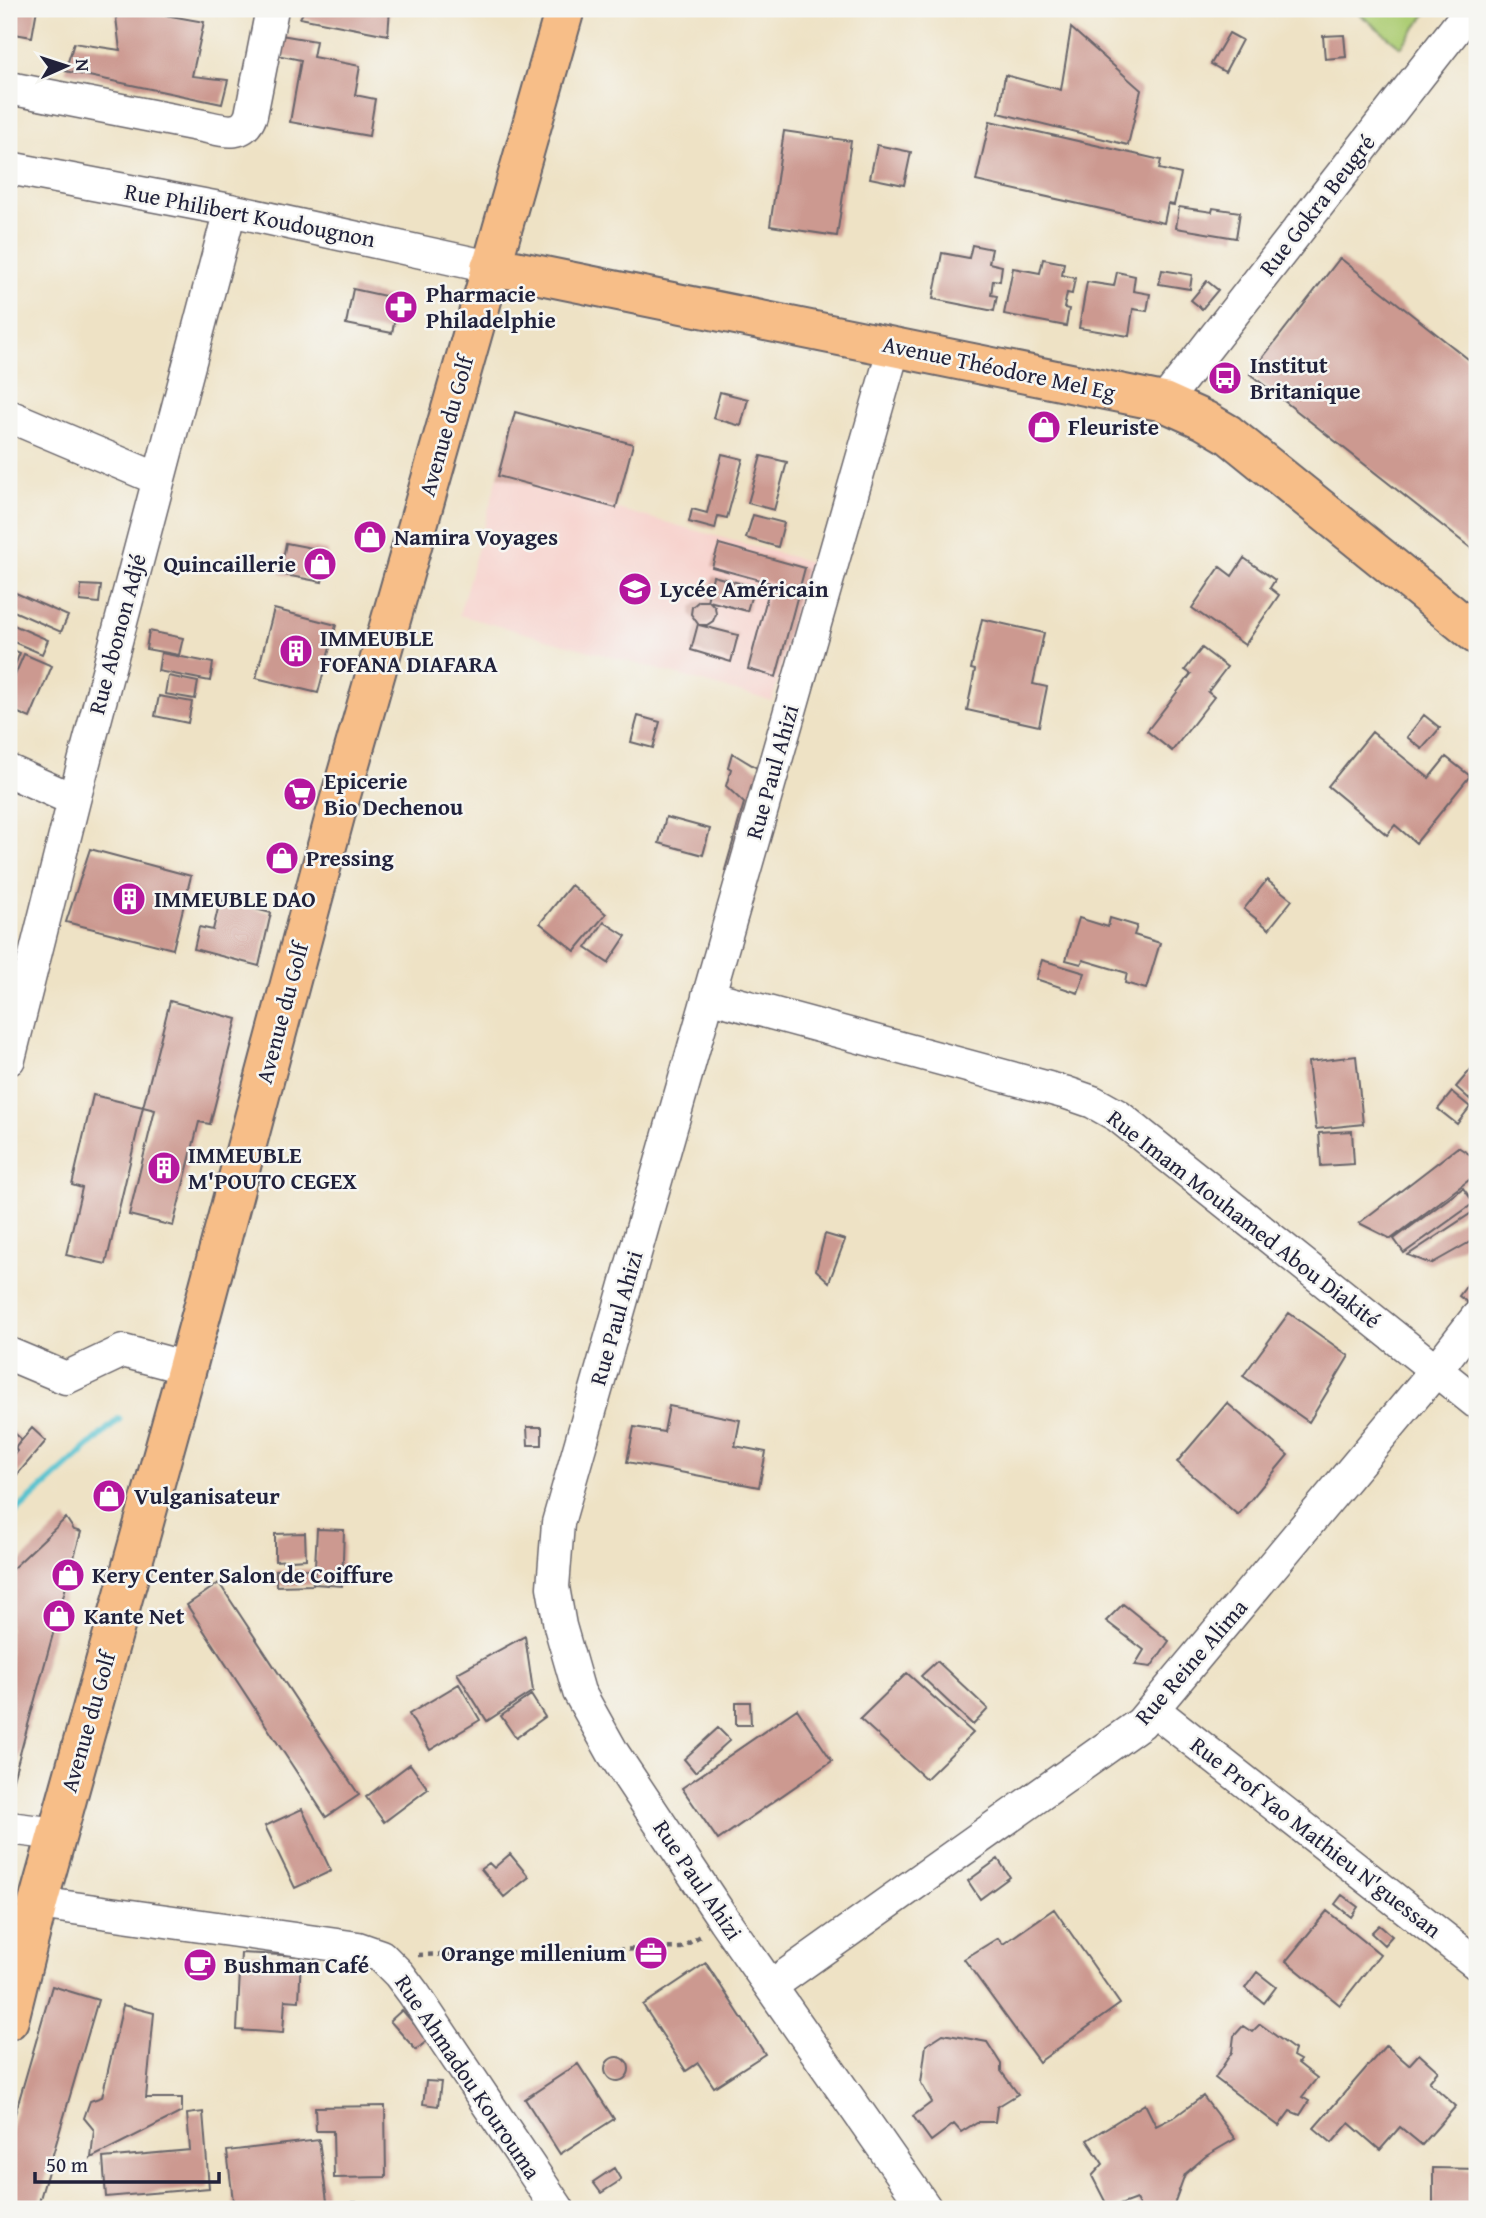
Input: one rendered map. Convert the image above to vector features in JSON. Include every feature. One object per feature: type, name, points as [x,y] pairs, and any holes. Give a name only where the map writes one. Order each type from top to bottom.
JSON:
[{"type":"main road","name":"Avenue du Golf","points":[[9,2020],[38,1903],[187,1368],[335,816],[565,9]]},
{"type":"main road","name":"Avenue Théodore Mel Eg","points":[[490,267],[1164,402],[1228,434],[1477,635]]},
{"type":"street","points":[[9,88],[203,127],[238,130],[248,122],[251,115],[272,9]]},
{"type":"street","name":"Rue Gokra Beugré","points":[[1164,402],[1471,9]]},
{"type":"street","name":"Rue Philibert Koudougnon","points":[[9,168],[230,209],[490,267]]},
{"type":"street","name":"Rue Abonon Adjé","points":[[9,1059],[74,800],[230,209]]},
{"type":"street","name":"Rue Paul Ahizi","points":[[894,347],[558,1523],[553,1587],[560,1626],[579,1692],[613,1753],[724,1920],[926,2209]]},
{"type":"street","points":[[9,416],[158,479]]},
{"type":"street","points":[[9,771],[74,800]]},
{"type":"street","name":"Rue Imam Mouhamed Abou Diakité","points":[[708,996],[1093,1102],[1118,1116],[1477,1403]]},
{"type":"street","name":"Rue Reine Alima","points":[[771,1986],[1126,1735],[1154,1710],[1477,1317]]},
{"type":"street","points":[[9,1354],[66,1378],[123,1351],[187,1368]]},
{"type":"street","name":"Rue Prof Yao Mathieu N'guessan","points":[[1154,1710],[1477,1964]]},
{"type":"street","points":[[9,1828],[57,1834]]},
{"type":"street","name":"Rue Ahmadou Kourouma","points":[[38,1903],[358,1948],[381,1956],[414,1994],[558,2209]]},
{"type":"path","points":[[381,1956],[681,1948],[724,1920]]},
{"type":"shaded area","name":"Lycée Américain","points":[[498,476],[810,562],[772,701],[459,615]]},
{"type":"green space","points":[[1353,9],[1430,9],[1401,47]]},
{"type":"building","points":[[9,9],[37,9],[32,37],[9,33]]},
{"type":"building","points":[[115,9],[132,9],[204,22],[192,76],[228,80],[222,104],[65,71],[74,43],[120,50]]},
{"type":"building","points":[[305,9],[390,9],[388,35],[300,18]]},
{"type":"building","points":[[1071,28],[1141,90],[1128,145],[999,113],[1005,75],[1061,90]]},
{"type":"building","points":[[1229,33],[1242,40],[1225,72],[1211,64]]},
{"type":"building","points":[[281,35],[316,41],[313,57],[360,66],[355,95],[375,99],[369,136],[290,122],[301,60],[277,55]]},
{"type":"building","points":[[1344,35],[1346,57],[1325,59],[1323,36]]},
{"type":"building","points":[[990,121],[1161,160],[1159,169],[1181,174],[1174,205],[1168,204],[1164,223],[976,181]]},
{"type":"building","points":[[784,131],[851,141],[837,236],[770,226]]},
{"type":"building","points":[[877,145],[911,152],[904,185],[870,178]]},
{"type":"building","points":[[1179,207],[1212,212],[1213,208],[1240,212],[1236,238],[1176,228]]},
{"type":"building","points":[[972,245],[992,249],[989,263],[1002,266],[1000,281],[993,280],[991,295],[997,296],[994,311],[933,299],[942,253],[969,258]]},
{"type":"building","points":[[1340,258],[1477,366],[1477,553],[1250,374]]},
{"type":"building","points":[[1043,259],[1064,263],[1062,275],[1075,278],[1072,294],[1067,293],[1064,308],[1069,309],[1066,326],[1004,314],[1013,268],[1040,273]]},
{"type":"building","points":[[1162,270],[1192,275],[1190,289],[1159,284]]},
{"type":"building","points":[[1117,272],[1135,276],[1133,291],[1150,294],[1147,311],[1133,309],[1129,336],[1079,328],[1087,282],[1114,286]]},
{"type":"building","points":[[1207,281],[1218,290],[1202,309],[1191,300]]},
{"type":"building","points":[[353,289],[399,299],[392,333],[346,324]]},
{"type":"building","points":[[720,392],[748,399],[741,426],[713,418]]},
{"type":"building","points":[[515,412],[633,444],[616,508],[498,476]]},
{"type":"building","points":[[722,454],[743,459],[727,518],[718,516],[715,529],[689,522],[692,509],[707,513]]},
{"type":"building","points":[[761,456],[787,462],[774,510],[748,503]]},
{"type":"building","points":[[753,515],[784,523],[778,547],[746,538]]},
{"type":"building","points":[[286,543],[328,551],[322,582],[280,574]]},
{"type":"building","points":[[719,544],[805,568],[776,677],[748,669],[771,583],[712,567]]},
{"type":"building","points":[[1244,558],[1275,580],[1270,588],[1279,595],[1245,645],[1192,608],[1220,567],[1232,576]]},
{"type":"building","points":[[713,576],[754,587],[747,611],[709,601],[715,607],[716,614],[713,621],[707,625],[699,625],[738,635],[731,662],[691,650],[698,624],[691,614],[692,607],[699,601],[707,601]]},
{"type":"building","points":[[81,585],[101,586],[99,603],[80,601]]},
{"type":"building","points":[[9,590],[68,616],[61,632],[9,609]]},
{"type":"building","name":"IMMEUBLE FOFANA DIAFARA","points":[[274,609],[336,625],[318,693],[256,678]]},
{"type":"building","points":[[982,619],[1044,633],[1033,684],[1047,687],[1039,726],[967,710],[975,670],[971,669]]},
{"type":"building","points":[[9,623],[48,640],[42,654],[9,640]]},
{"type":"building","points":[[149,631],[183,638],[179,655],[146,649]]},
{"type":"building","points":[[9,648],[20,653],[9,679]]},
{"type":"building","points":[[1202,648],[1227,667],[1208,692],[1214,697],[1172,751],[1147,731],[1191,674],[1185,670]]},
{"type":"building","points":[[161,653],[213,663],[210,681],[158,671]]},
{"type":"building","points":[[24,654],[52,666],[30,718],[9,709],[9,689]]},
{"type":"building","points":[[168,676],[198,682],[195,699],[165,694]]},
{"type":"building","points":[[159,696],[192,702],[188,723],[155,716]]},
{"type":"building","points":[[1424,715],[1440,728],[1422,749],[1407,737]]},
{"type":"building","points":[[638,716],[660,722],[653,748],[631,742]]},
{"type":"building","points":[[1372,732],[1429,778],[1446,757],[1470,776],[1416,843],[1395,825],[1387,835],[1328,786]]},
{"type":"building","points":[[732,753],[765,773],[735,871],[725,870],[744,803],[726,786]]},
{"type":"building","points":[[666,817],[710,829],[703,855],[659,843]]},
{"type":"building","name":"IMMEUBLE DAO","points":[[90,849],[191,876],[173,949],[66,922]]},
{"type":"building","points":[[1267,880],[1292,900],[1269,929],[1244,909]]},
{"type":"building","points":[[571,885],[606,914],[575,951],[540,923]]},
{"type":"building","name":"IMMEUBLE DAO","points":[[220,900],[271,913],[259,966],[194,949],[199,927],[213,930]]},
{"type":"building","points":[[1079,918],[1108,927],[1110,918],[1137,926],[1134,935],[1160,943],[1146,989],[1125,983],[1127,973],[1083,960],[1081,964],[1066,960]]},
{"type":"building","points":[[604,922],[626,936],[608,963],[586,948]]},
{"type":"building","points":[[1042,960],[1085,973],[1078,993],[1036,979]]},
{"type":"building","points":[[170,1001],[237,1019],[210,1124],[199,1122],[173,1226],[129,1215],[155,1110],[143,1107]]},
{"type":"building","points":[[1356,1056],[1363,1124],[1316,1129],[1308,1062]]},
{"type":"building","points":[[1477,1062],[1477,1099],[1474,1103],[1456,1087]]},
{"type":"building","points":[[1452,1092],[1470,1107],[1457,1124],[1438,1109]]},
{"type":"building","points":[[93,1095],[143,1107],[106,1264],[66,1255],[82,1188],[72,1185]]},
{"type":"building","points":[[1352,1131],[1354,1164],[1321,1166],[1319,1133]]},
{"type":"building","points":[[1458,1147],[1477,1159],[1477,1174],[1391,1239],[1359,1223]]},
{"type":"building","points":[[1463,1188],[1474,1203],[1404,1253],[1394,1239]]},
{"type":"building","points":[[1473,1212],[1477,1214],[1477,1238],[1431,1264],[1408,1255]]},
{"type":"building","points":[[825,1234],[845,1240],[829,1282],[816,1270]]},
{"type":"building","points":[[1477,1272],[1477,1299],[1472,1306],[1459,1296]]},
{"type":"building","points":[[1289,1313],[1349,1356],[1309,1422],[1243,1376]]},
{"type":"building","points":[[1227,1403],[1288,1455],[1238,1515],[1177,1462]]},
{"type":"building","points":[[669,1406],[740,1420],[735,1446],[766,1452],[759,1487],[627,1462],[634,1427],[664,1432]]},
{"type":"building","points":[[527,1427],[542,1427],[542,1445],[528,1445]]},
{"type":"building","points":[[9,1428],[21,1439],[9,1456]]},
{"type":"building","points":[[32,1428],[46,1441],[9,1484],[9,1461],[17,1451],[15,1448]]},
{"type":"building","points":[[66,1518],[74,1530],[81,1532],[12,1783],[9,1782],[9,1572]]},
{"type":"building","points":[[317,1529],[344,1530],[342,1586],[314,1584]]},
{"type":"building","points":[[305,1533],[306,1559],[275,1561],[275,1534]]},
{"type":"building","points":[[312,1569],[313,1585],[276,1586],[276,1570]]},
{"type":"building","points":[[219,1583],[359,1795],[326,1817],[187,1605]]},
{"type":"building","points":[[1123,1604],[1169,1641],[1151,1667],[1135,1665],[1144,1650],[1106,1621]]},
{"type":"building","points":[[525,1636],[533,1691],[487,1721],[457,1673]]},
{"type":"building","points":[[937,1661],[988,1709],[973,1725],[921,1676]]},
{"type":"building","points":[[907,1673],[973,1733],[926,1779],[860,1719]]},
{"type":"building","points":[[459,1684],[480,1720],[430,1750],[409,1714]]},
{"type":"building","points":[[531,1695],[545,1717],[516,1738],[501,1716]]},
{"type":"building","points":[[736,1702],[750,1702],[751,1725],[736,1725]]},
{"type":"building","points":[[797,1709],[832,1761],[718,1840],[682,1788]]},
{"type":"building","points":[[718,1728],[730,1740],[695,1772],[684,1759]]},
{"type":"building","points":[[410,1764],[428,1789],[384,1822],[366,1797]]},
{"type":"building","points":[[302,1809],[331,1871],[295,1888],[265,1826]]},
{"type":"building","points":[[510,1854],[529,1877],[504,1897],[481,1869],[489,1863],[494,1868]]},
{"type":"building","points":[[998,1859],[1010,1877],[980,1899],[968,1881]]},
{"type":"building","points":[[1342,1895],[1358,1907],[1351,1917],[1335,1904]]},
{"type":"building","points":[[1054,1909],[1120,2004],[1039,2062],[964,1959],[998,1938],[1003,1944]]},
{"type":"building","points":[[1327,1911],[1380,1954],[1340,2005],[1286,1961]]},
{"type":"building","points":[[1379,1925],[1392,1936],[1384,1945],[1371,1933]]},
{"type":"building","points":[[241,1953],[301,1956],[299,2001],[285,2000],[283,2033],[237,2030]]},
{"type":"building","points":[[706,1963],[765,2054],[714,2087],[698,2063],[686,2071],[643,2005]]},
{"type":"building","points":[[1257,1972],[1276,1987],[1264,2003],[1245,1988]]},
{"type":"building","points":[[52,1986],[98,2000],[37,2209],[9,2209],[9,2135]]},
{"type":"building","points":[[123,2005],[154,2013],[146,2098],[182,2098],[182,2112],[91,2158],[94,2130],[84,2118],[90,2101],[102,2097]]},
{"type":"building","points":[[402,2010],[428,2040],[416,2050],[390,2021]]},
{"type":"building","points":[[1260,2024],[1295,2050],[1293,2056],[1300,2060],[1298,2063],[1317,2078],[1302,2097],[1309,2101],[1300,2115],[1290,2111],[1279,2126],[1215,2078],[1232,2052],[1234,2036],[1243,2026],[1252,2032]]},
{"type":"building","points":[[943,2034],[987,2042],[1001,2064],[1001,2071],[1018,2094],[997,2107],[995,2122],[977,2122],[961,2132],[954,2124],[931,2141],[913,2116],[932,2102],[921,2083],[926,2045]]},
{"type":"building","points":[[1386,2045],[1409,2065],[1419,2054],[1438,2071],[1429,2082],[1456,2106],[1422,2145],[1400,2127],[1380,2150],[1349,2123],[1332,2143],[1314,2128]]},
{"type":"building","points":[[617,2057],[628,2064],[629,2069],[622,2080],[617,2081],[606,2074],[605,2069],[612,2058]]},
{"type":"building","points":[[578,2064],[614,2119],[560,2154],[525,2099]]},
{"type":"building","points":[[426,2081],[441,2082],[438,2106],[423,2104]]},
{"type":"building","points":[[1203,2096],[1235,2139],[1206,2156],[1185,2174],[1174,2204],[1168,2209],[1141,2209],[1136,2199],[1109,2209],[1092,2176],[1103,2164],[1087,2140],[1145,2104],[1156,2126],[1176,2116]]},
{"type":"building","points":[[385,2106],[386,2177],[334,2178],[333,2131],[316,2131],[315,2107]]},
{"type":"building","points":[[203,2112],[209,2188],[106,2197],[103,2158],[190,2150],[187,2114]]},
{"type":"building","points":[[319,2140],[328,2209],[234,2209],[227,2151]]},
{"type":"building","points":[[614,2168],[621,2180],[601,2193],[593,2182]]},
{"type":"building","points":[[1433,2168],[1477,2169],[1477,2209],[1433,2209]]},
{"type":"building","points":[[353,2202],[370,2203],[370,2209],[352,2209]]},
{"type":"waterway","points":[[9,1518],[119,1419]]},
{"type":"place","name":"Pharmacie Philadelphie","points":[[401,307]]},
{"type":"place","name":"Institut Britanique","points":[[1225,378]]},
{"type":"place","name":"Fleuriste","points":[[1044,427]]},
{"type":"place","name":"Namira Voyages","points":[[370,537]]},
{"type":"place","name":"Quincaillerie","points":[[320,564]]},
{"type":"place","name":"Lycée Américain","points":[[635,589]]},
{"type":"place","name":"IMMEUBLE FOFANA DIAFARA","points":[[296,651]]},
{"type":"place","name":"Epicerie Bio Dechenou","points":[[300,794]]},
{"type":"place","name":"Pressing","points":[[282,858]]},
{"type":"place","name":"IMMEUBLE DAO","points":[[129,899]]},
{"type":"place","name":"IMMEUBLE M'POUTO CEGEX","points":[[164,1168]]},
{"type":"place","name":"Vulganisateur","points":[[109,1496]]},
{"type":"place","name":"Kery Center Salon de Coiffure","points":[[68,1575]]},
{"type":"place","name":"Kante Net","points":[[59,1616]]},
{"type":"place","name":"Orange millenium","points":[[651,1953]]},
{"type":"place","name":"Bushman Café","points":[[200,1965]]}]
